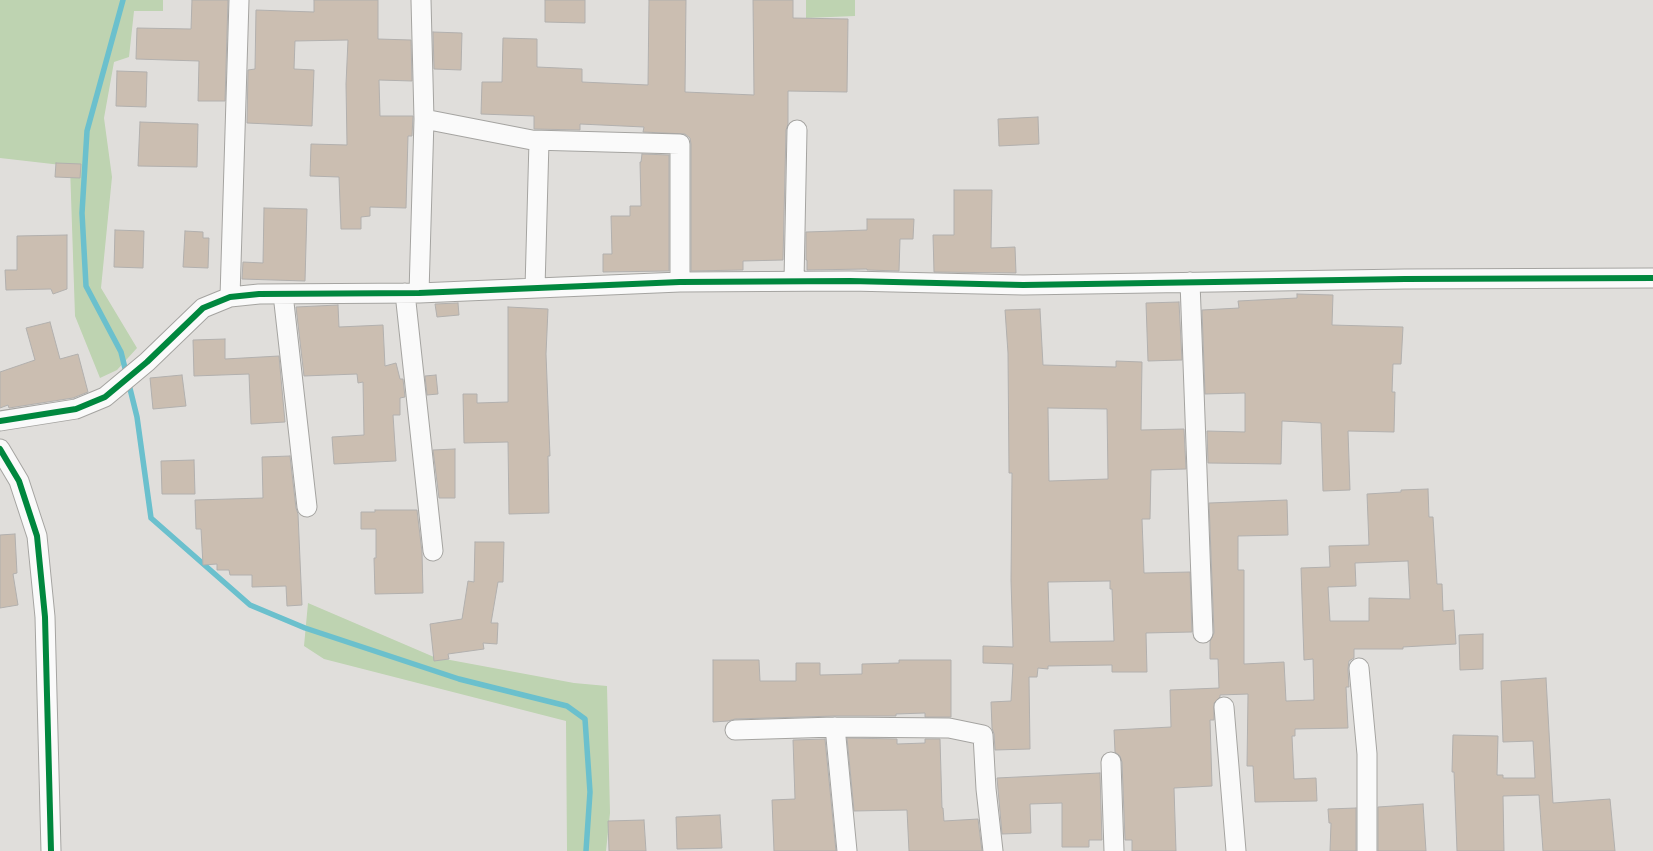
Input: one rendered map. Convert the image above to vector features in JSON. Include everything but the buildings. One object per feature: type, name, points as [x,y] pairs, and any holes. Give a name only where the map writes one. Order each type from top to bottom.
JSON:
[{"type":"street","points":[[230,297],[238,0]]},
{"type":"street","points":[[421,0],[424,119],[412,293],[433,551]]},
{"type":"street","points":[[424,119],[539,141],[680,144],[680,282]]},
{"type":"street","points":[[794,281],[797,130]]},
{"type":"street","points":[[535,288],[539,141]]},
{"type":"street","points":[[0,421],[76,409],[106,396],[147,362],[203,308],[230,297],[283,294],[412,293],[680,282],[794,281],[1023,285],[1653,278]]},
{"type":"street","points":[[1190,282],[1203,633]]},
{"type":"street","points":[[283,294],[307,506]]},
{"type":"street","points":[[0,449],[19,482],[37,536],[45,616],[51,851]]},
{"type":"street","points":[[1359,668],[1367,754],[1367,851]]},
{"type":"street","points":[[1224,708],[1236,851]]},
{"type":"street","points":[[835,727],[846,851]]},
{"type":"street","points":[[735,730],[835,727],[949,728],[983,735],[986,789],[993,851]]},
{"type":"street","points":[[1111,762],[1114,851]]},
{"type":"green space","points":[[0,0],[163,0],[163,11],[134,11],[129,57],[114,62],[104,118],[112,177],[101,288],[137,348],[117,370],[100,378],[75,316],[70,166],[0,158]]},
{"type":"green space","points":[[806,0],[855,0],[855,16],[806,18]]},
{"type":"green space","points":[[308,603],[434,657],[574,683],[607,686],[610,813],[606,851],[567,851],[566,721],[324,659],[304,646]]},
{"type":"waterway","points":[[123,0],[87,131],[82,213],[86,286],[121,352],[137,417],[151,518],[250,605],[305,628],[459,679],[567,706],[585,719],[590,792],[586,851]]},
{"type":"cycle path","points":[[0,421],[76,409],[105,397],[147,362],[203,308],[230,297],[259,294],[419,293],[680,282],[850,281],[1023,285],[1405,279],[1653,278]]},
{"type":"cycle path","points":[[0,449],[19,481],[37,536],[45,617],[51,851]]}]
